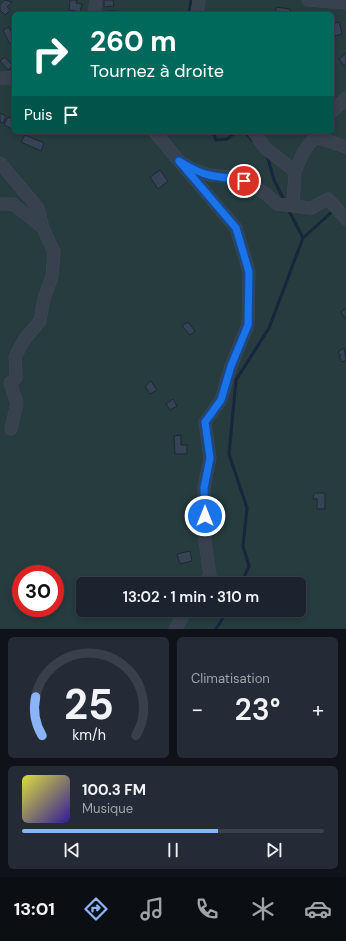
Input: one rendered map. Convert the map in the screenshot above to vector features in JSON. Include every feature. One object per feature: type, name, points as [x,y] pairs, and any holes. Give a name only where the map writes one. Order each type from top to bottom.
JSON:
[{"type":"street","points":[[94,12],[96,0]]},
{"type":"street","points":[[197,12],[199,0]]},
{"type":"street","points":[[308,0],[346,3]]},
{"type":"street","points":[[0,78],[12,78]]},
{"type":"street","points":[[334,110],[346,98]]},
{"type":"street","points":[[157,134],[236,228],[249,272],[248,325],[231,366],[221,400],[205,422],[210,458],[204,488],[205,542],[210,575],[209,577]]},
{"type":"street","points":[[255,134],[265,148],[295,171]]},
{"type":"street","points":[[293,205],[295,171],[304,151],[317,134],[346,147]]},
{"type":"street","points":[[179,161],[194,170],[210,175],[231,177],[244,181],[266,194],[277,204],[311,208],[328,199],[344,217]]},
{"type":"street","points":[[0,163],[38,208],[43,228],[54,252],[52,276],[44,299],[40,321],[24,340],[14,357],[16,378],[10,382],[17,403],[11,429]]},
{"type":"street","points":[[0,204],[13,204],[43,228]]},
{"type":"street","points":[[175,629],[183,617]]},
{"type":"green space","points":[[0,0],[346,0],[346,629],[0,629]]},
{"type":"building","points":[[5,0],[12,2],[7,7],[10,10],[5,15],[0,10],[0,5]]},
{"type":"building","points":[[70,0],[77,0],[76,3],[82,4],[80,12],[69,10]]},
{"type":"building","points":[[104,0],[113,0],[114,6],[104,7]]},
{"type":"building","points":[[276,7],[290,9],[289,12],[276,12]]},
{"type":"building","points":[[339,22],[342,34],[335,36],[334,23]]},
{"type":"building","points":[[9,27],[12,34],[12,43],[10,44],[3,30]]},
{"type":"building","points":[[346,53],[346,64],[344,66],[339,59]]},
{"type":"building","points":[[5,57],[12,67],[8,70],[0,61]]},
{"type":"building","points":[[0,113],[6,116],[3,123],[0,122]]},
{"type":"building","points":[[8,117],[12,119],[12,129],[4,125]]},
{"type":"building","points":[[25,135],[44,143],[41,151],[21,142]]},
{"type":"building","points":[[160,170],[168,181],[158,189],[150,177]]},
{"type":"building","points":[[346,309],[346,320],[341,312]]},
{"type":"building","points":[[188,322],[195,331],[190,335],[182,326]]},
{"type":"building","points":[[344,348],[346,360],[343,362],[339,357],[341,356],[338,352]]},
{"type":"building","points":[[151,381],[157,390],[150,394],[145,386]]},
{"type":"building","points":[[173,399],[177,406],[170,410],[166,404]]},
{"type":"building","points":[[181,435],[181,445],[187,445],[187,454],[175,454],[174,436]]},
{"type":"building","points":[[314,493],[325,493],[325,509],[317,509],[317,499],[313,499]]},
{"type":"building","points":[[190,551],[192,561],[180,564],[177,554]]},
{"type":"waterway","points":[[189,12],[191,0]]},
{"type":"waterway","points":[[214,134],[216,140],[227,139],[233,134]]},
{"type":"waterway","points":[[247,134],[253,141]]},
{"type":"waterway","points":[[267,155],[274,180],[285,202]]},
{"type":"waterway","points":[[288,209],[303,238]]},
{"type":"waterway","points":[[244,577],[249,566],[243,546],[247,508],[229,454],[236,380],[269,328],[303,238],[334,210]]},
{"type":"waterway","points":[[216,629],[224,617]]},
{"type":"route","points":[[205,516],[204,488],[210,458],[205,422],[221,400],[231,366],[248,325],[249,272],[236,228],[179,161],[194,170],[210,175],[231,177],[244,181]]}]
